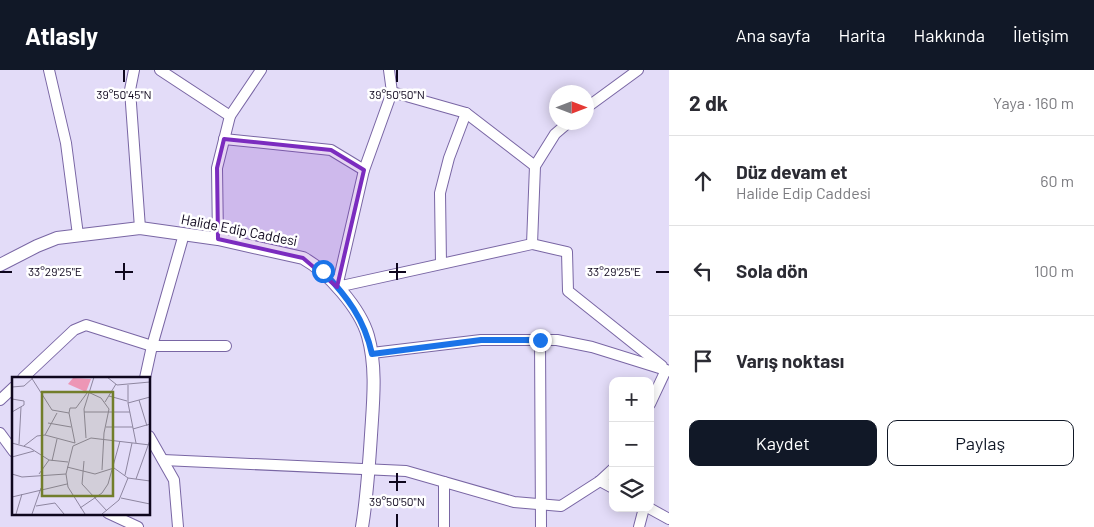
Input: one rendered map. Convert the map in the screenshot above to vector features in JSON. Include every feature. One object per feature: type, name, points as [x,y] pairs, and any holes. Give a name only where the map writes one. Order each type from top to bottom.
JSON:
[{"type":"street","points":[[49,70],[66,143],[78,235]]},
{"type":"street","points":[[134,70],[130,90],[140,228]]},
{"type":"street","points":[[160,70],[230,116]]},
{"type":"street","points":[[218,238],[217,168],[224,139],[230,116],[261,70]]},
{"type":"street","points":[[389,70],[392,92],[364,170],[337,287],[532,244],[567,252],[568,291],[668,370]]},
{"type":"street","points":[[594,102],[638,70]]},
{"type":"street","points":[[392,92],[466,113],[535,166]]},
{"type":"street","points":[[441,263],[439,237],[440,194],[466,113]]},
{"type":"street","points":[[532,244],[535,166],[554,134],[559,130]]},
{"type":"street","points":[[224,139],[331,150],[364,170]]},
{"type":"street","name":"Halide Edip Caddesi","points":[[0,265],[57,238],[140,228],[218,238],[303,258],[323,271],[360,319],[368,335],[372,354],[374,390],[369,470],[362,527]]},
{"type":"street","points":[[145,377],[152,346],[184,234]]},
{"type":"street","points":[[24,377],[74,330],[86,325],[152,346],[226,346]]},
{"type":"street","points":[[372,354],[481,340],[557,340],[592,347],[668,370]]},
{"type":"street","points":[[540,340],[541,527]]},
{"type":"street","points":[[654,396],[668,370]]},
{"type":"street","points":[[0,400],[12,389]]},
{"type":"street","points":[[0,433],[12,449]]},
{"type":"street","points":[[150,438],[174,480],[178,527]]},
{"type":"street","points":[[163,460],[406,471],[514,502],[561,506],[600,482],[609,473]]},
{"type":"street","points":[[444,482],[444,527]]},
{"type":"street","points":[[600,482],[609,486]]},
{"type":"street","points":[[654,511],[669,519]]},
{"type":"street","points":[[639,527],[643,512]]},
{"type":"street","points":[[110,514],[138,527]]},
{"type":"highlighted area","points":[[224,139],[331,150],[364,170],[337,287],[303,258],[218,239],[217,168]]},
{"type":"route","points":[[323,271],[350,303],[360,319],[368,335],[372,354],[481,340],[540,340]]}]
